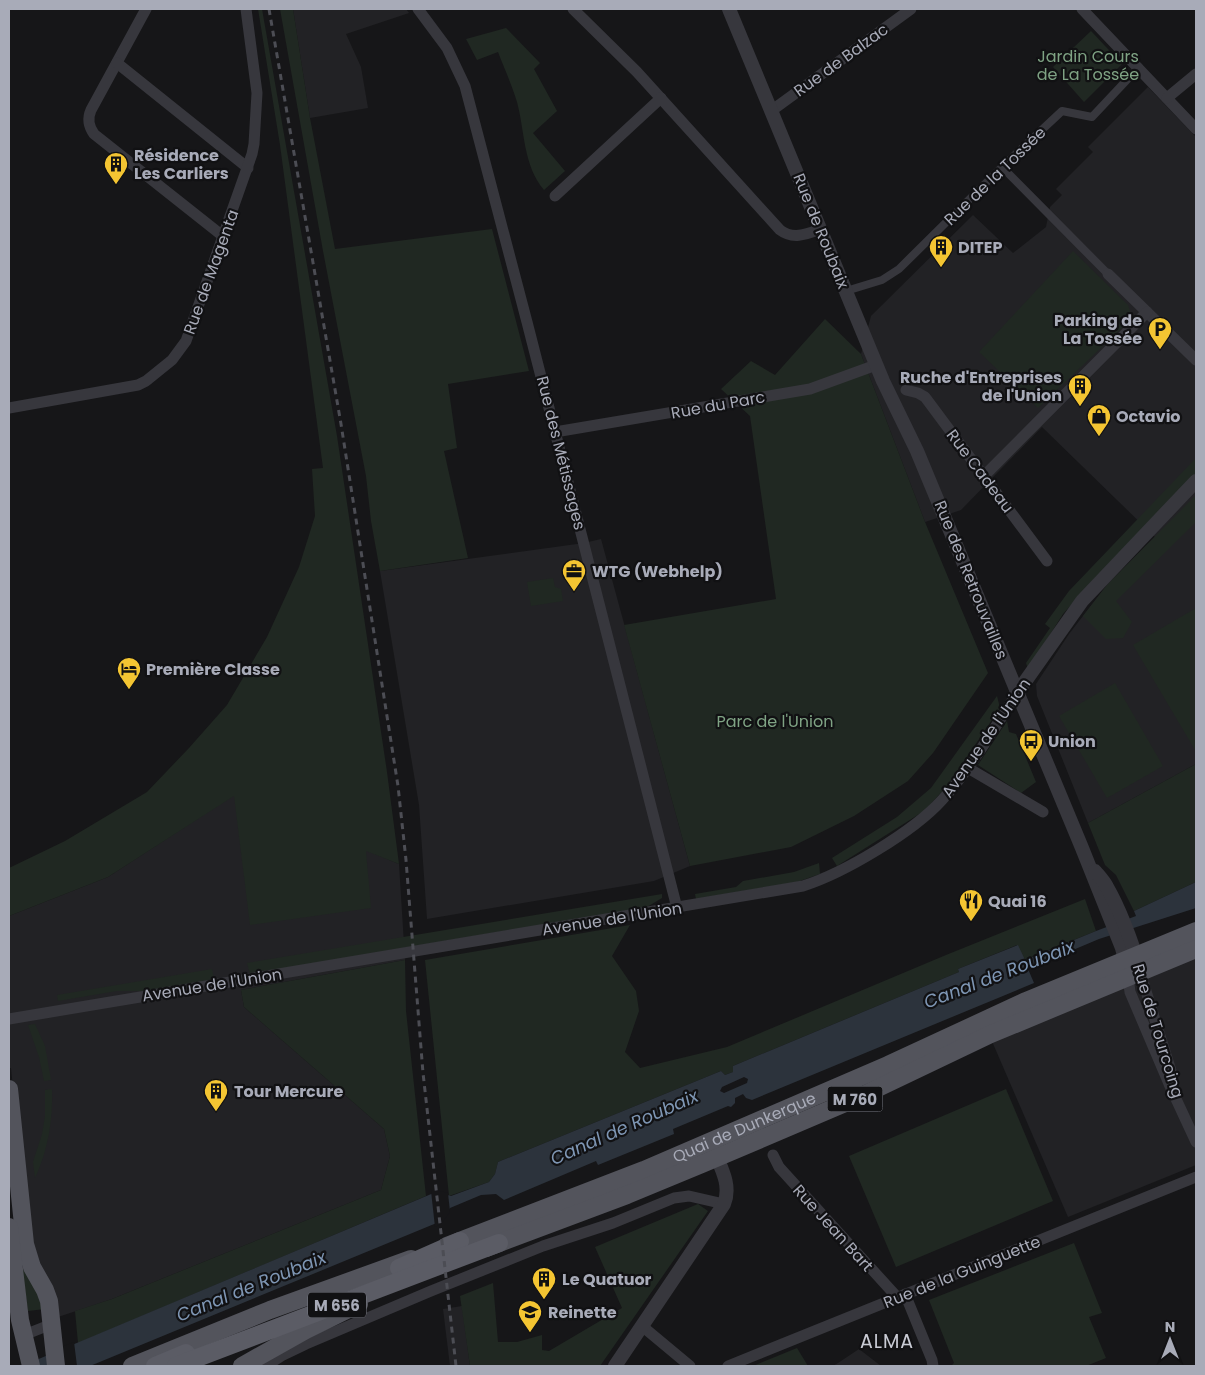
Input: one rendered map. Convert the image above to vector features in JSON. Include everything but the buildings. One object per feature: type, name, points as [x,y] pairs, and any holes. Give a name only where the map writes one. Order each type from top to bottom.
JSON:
[{"type":"highway","name":"M 656","points":[[155,1366],[419,1260],[460,1241]]},
{"type":"highway","name":"M 656","points":[[176,1366],[499,1243]]},
{"type":"main road","name":"M 760","points":[[1128,951],[1196,931]]},
{"type":"main road","name":"M 760","points":[[1134,975],[1196,949]]},
{"type":"main road","name":"Quai de Dunkerque","points":[[460,1241],[623,1179],[888,1065],[1128,951]]},
{"type":"main road","name":"Quai de Dunkerque","points":[[499,1243],[618,1199],[717,1158],[857,1098],[991,1034],[1134,975]]},
{"type":"main road","points":[[9,1090],[24,1237],[29,1261],[47,1295],[56,1366]]},
{"type":"main road","points":[[9,1227],[12,1251],[12,1281],[24,1348],[36,1366]]},
{"type":"main road","name":"M 760","points":[[132,1366],[270,1310],[460,1241]]},
{"type":"main road","name":"M 760","points":[[242,1366],[344,1311],[499,1243]]},
{"type":"street","points":[[146,9],[89,115],[91,130],[224,238]]},
{"type":"street","name":"Rue de Magenta","points":[[9,408],[133,387],[142,383],[176,356],[186,341],[224,238],[248,168],[254,144],[257,93],[246,9]]},
{"type":"street","name":"Rue des Métissages","points":[[418,9],[451,55],[465,86],[556,432],[676,908]]},
{"type":"street","points":[[572,9],[637,72],[783,233],[790,236],[799,236],[821,229]]},
{"type":"street","name":"Rue de Roubaix","points":[[729,9],[876,365],[917,451]]},
{"type":"street","name":"Rue de Balzac","points":[[771,111],[911,9]]},
{"type":"street","points":[[1082,9],[1196,129]]},
{"type":"street","points":[[117,63],[248,168]]},
{"type":"street","name":"Rue de la Tossée","points":[[846,291],[882,280],[899,269],[1002,167],[1062,111],[1092,117],[1139,67]]},
{"type":"street","points":[[1167,98],[1196,74]]},
{"type":"street","points":[[555,196],[660,98]]},
{"type":"street","points":[[1002,167],[1196,360]]},
{"type":"street","points":[[984,476],[1147,312]]},
{"type":"street","name":"Rue du Parc","points":[[556,432],[810,389],[876,365]]},
{"type":"street","name":"Rue Cadeau","points":[[906,390],[925,397],[1048,561]]},
{"type":"street","name":"Rue des Retrouvailles","points":[[917,451],[1082,848],[1096,873],[1107,886],[1108,901]]},
{"type":"street","name":"Avenue de l'Union","points":[[9,1019],[796,888],[834,874],[886,843],[922,818],[944,798],[968,768],[1070,616],[1088,594],[1196,481]]},
{"type":"street","points":[[968,768],[1042,812]]},
{"type":"street","name":"Rue de Tourcoing","points":[[1108,901],[1128,951],[1134,975],[1130,992],[1196,1142]]},
{"type":"street","points":[[615,1366],[724,1204],[727,1186],[711,1141]]},
{"type":"street","name":"Rue Jean Bart","points":[[773,1156],[779,1167],[810,1202],[901,1296],[932,1360],[933,1366]]},
{"type":"street","name":"Rue de la Guinguette","points":[[728,1366],[1196,1177]]},
{"type":"street","points":[[266,1366],[300,1346],[431,1291],[543,1246],[613,1223],[674,1198],[689,1196],[724,1204]]},
{"type":"street","points":[[24,1348],[52,1324]]},
{"type":"street","points":[[642,1326],[690,1366]]},
{"type":"shaded area","points":[[293,9],[406,9],[409,13],[346,34],[361,67],[368,108],[310,118]]},
{"type":"shaded area","points":[[1148,87],[1196,137],[1196,764],[1088,823],[1037,696],[1036,684],[1069,634],[1107,585],[1155,537],[1042,427],[961,510],[925,522],[861,354],[871,316],[973,215],[1013,253],[1046,227],[1050,207],[1062,195],[1056,189],[1093,152],[1088,147]]},
{"type":"shaded area","points":[[601,539],[690,866],[654,881],[427,919],[419,805],[380,571],[584,543]]},
{"type":"shaded area","points":[[234,795],[399,864],[405,960],[241,990],[244,1007],[384,1129],[390,1156],[381,1190],[112,1299],[58,1317],[34,1264],[25,1208],[11,1068],[9,1068],[9,916],[108,877]]},
{"type":"shaded area","points":[[1196,957],[1196,1165],[1068,1217],[991,1039]]},
{"type":"shaded area","points":[[462,1306],[470,1366],[450,1366],[443,1309]]},
{"type":"shaded area","points":[[859,1349],[881,1366],[833,1366],[838,1363]]},
{"type":"green space","points":[[258,9],[262,9],[337,436],[399,864],[366,851],[371,908],[250,925],[234,796],[108,877],[9,916],[9,868],[65,841],[147,792],[227,705],[267,637],[299,567],[315,516],[312,469],[323,468],[280,145]]},
{"type":"green space","points":[[280,9],[293,9],[310,118],[335,249],[492,229],[529,371],[448,384],[457,448],[444,451],[468,558],[380,571],[371,521],[366,476],[323,251]]},
{"type":"green space","points":[[506,28],[540,63],[534,69],[557,111],[533,133],[565,171],[544,190],[537,180],[528,159],[517,102],[498,52],[477,60],[466,39]]},
{"type":"green space","name":"Jardin Cours de La Tossée","points":[[1091,31],[1122,64],[1084,102],[1053,67]]},
{"type":"green space","points":[[1073,251],[1128,305],[1130,311],[1127,323],[1038,408],[979,352]]},
{"type":"green space","name":"Parc de l'Union","points":[[825,319],[861,354],[925,522],[988,673],[933,753],[908,781],[854,816],[791,847],[690,866],[624,625],[776,599],[750,416],[721,389],[751,361],[775,375]]},
{"type":"green space","points":[[1196,458],[1196,473],[1093,580],[1063,614],[1028,669],[1026,663],[1050,628],[1045,624],[1069,591]]},
{"type":"green space","points":[[1196,495],[1196,522],[1116,601],[1132,622],[1123,638],[1106,639],[1083,616],[1107,585]]},
{"type":"green space","points":[[553,578],[555,587],[561,589],[563,601],[531,606],[527,582]]},
{"type":"green space","points":[[1196,608],[1196,750],[1195,750],[1133,645]]},
{"type":"green space","points":[[1115,683],[1163,766],[1107,798],[1059,716]]},
{"type":"green space","points":[[997,696],[1000,708],[948,785],[924,811],[837,866],[832,858],[897,817],[931,788]]},
{"type":"green space","points":[[1007,721],[1009,732],[1016,734],[1036,782],[1021,793],[978,765]]},
{"type":"green space","points":[[1196,764],[1196,882],[1134,911],[1116,875],[1105,865],[1088,823]]},
{"type":"green space","points":[[819,863],[820,874],[797,882],[696,899],[695,894],[736,887],[743,881],[794,872]]},
{"type":"green space","points":[[662,894],[662,898],[647,907],[250,974],[247,963]]},
{"type":"green space","points":[[1085,899],[1096,931],[1024,960],[1017,945],[958,969],[959,972],[733,1066],[733,1072],[725,1075],[721,1071],[498,1162],[495,1174],[489,1182],[449,1196],[425,960],[630,925],[612,956],[636,991],[639,1011],[625,1052],[640,1068],[727,1047]]},
{"type":"green space","points":[[405,960],[406,1011],[426,1196],[78,1343],[75,1311],[112,1299],[381,1190],[390,1156],[384,1129],[244,1007],[241,990]]},
{"type":"green space","points":[[212,969],[214,979],[145,991],[117,991],[58,1001],[57,995]]},
{"type":"green space","points":[[35,1024],[45,1046],[51,1080],[44,1081],[39,1057],[28,1025]]},
{"type":"green space","points":[[52,1089],[49,1135],[35,1178],[33,1162],[42,1134],[45,1116],[45,1090]]},
{"type":"green space","points":[[1006,1089],[1053,1201],[896,1267],[849,1156]]},
{"type":"green space","points":[[698,1204],[708,1211],[600,1366],[470,1366],[460,1296],[493,1283],[498,1342],[517,1342],[542,1335],[542,1350],[549,1351],[622,1308],[595,1247]]},
{"type":"green space","points":[[1074,1243],[1102,1313],[1089,1317],[1106,1358],[1086,1366],[951,1366],[954,1363],[929,1300]]},
{"type":"green space","points":[[26,1267],[45,1309],[28,1311],[22,1269]]},
{"type":"green space","points":[[797,1348],[808,1366],[753,1366]]},
{"type":"water","name":"Canal de Roubaix","points":[[1196,882],[1196,908],[1099,939],[1028,969],[1034,983],[752,1100],[746,1098],[743,1094],[735,1098],[735,1103],[731,1107],[728,1106],[673,1129],[674,1134],[598,1165],[596,1161],[504,1200],[496,1194],[481,1195],[450,1208],[439,1222],[90,1366],[22,1366],[436,1192],[451,1196],[489,1182],[495,1174],[498,1162],[721,1071],[725,1075],[733,1072],[733,1066],[959,972],[958,969],[1018,945],[1025,960],[1136,916],[1134,911]],"holes":[[[744,1077],[748,1079],[747,1083],[724,1093],[720,1091],[722,1087]]]},
{"type":"pier","points":[[436,1190],[448,1193],[450,1212],[441,1224],[435,1227],[431,1191]]},
{"type":"pier","points":[[74,1342],[77,1366],[50,1366],[49,1352]]},
{"type":"railway","points":[[269,9],[341,424],[398,786],[406,860],[423,1073],[456,1366]]},
{"type":"place","name":"Résidence Les Carliers","points":[[116,185]]},
{"type":"place","name":"DITEP","points":[[941,268]]},
{"type":"place","name":"Parking de La Tossée","points":[[1160,350]]},
{"type":"place","name":"Ruche d'Entreprises de l'Union","points":[[1080,407]]},
{"type":"place","name":"Octavio","points":[[1099,437]]},
{"type":"place","name":"WTG (Webhelp)","points":[[574,592]]},
{"type":"place","name":"Première Classe","points":[[129,690]]},
{"type":"place","name":"Union","points":[[1031,762]]},
{"type":"place","name":"Quai 16","points":[[971,922]]},
{"type":"place","name":"Tour Mercure","points":[[216,1112]]},
{"type":"place","name":"Le Quatuor","points":[[544,1300]]},
{"type":"place","name":"Reinette","points":[[530,1333]]},
{"type":"district","name":"ALMA","points":[[887,1341]]}]
